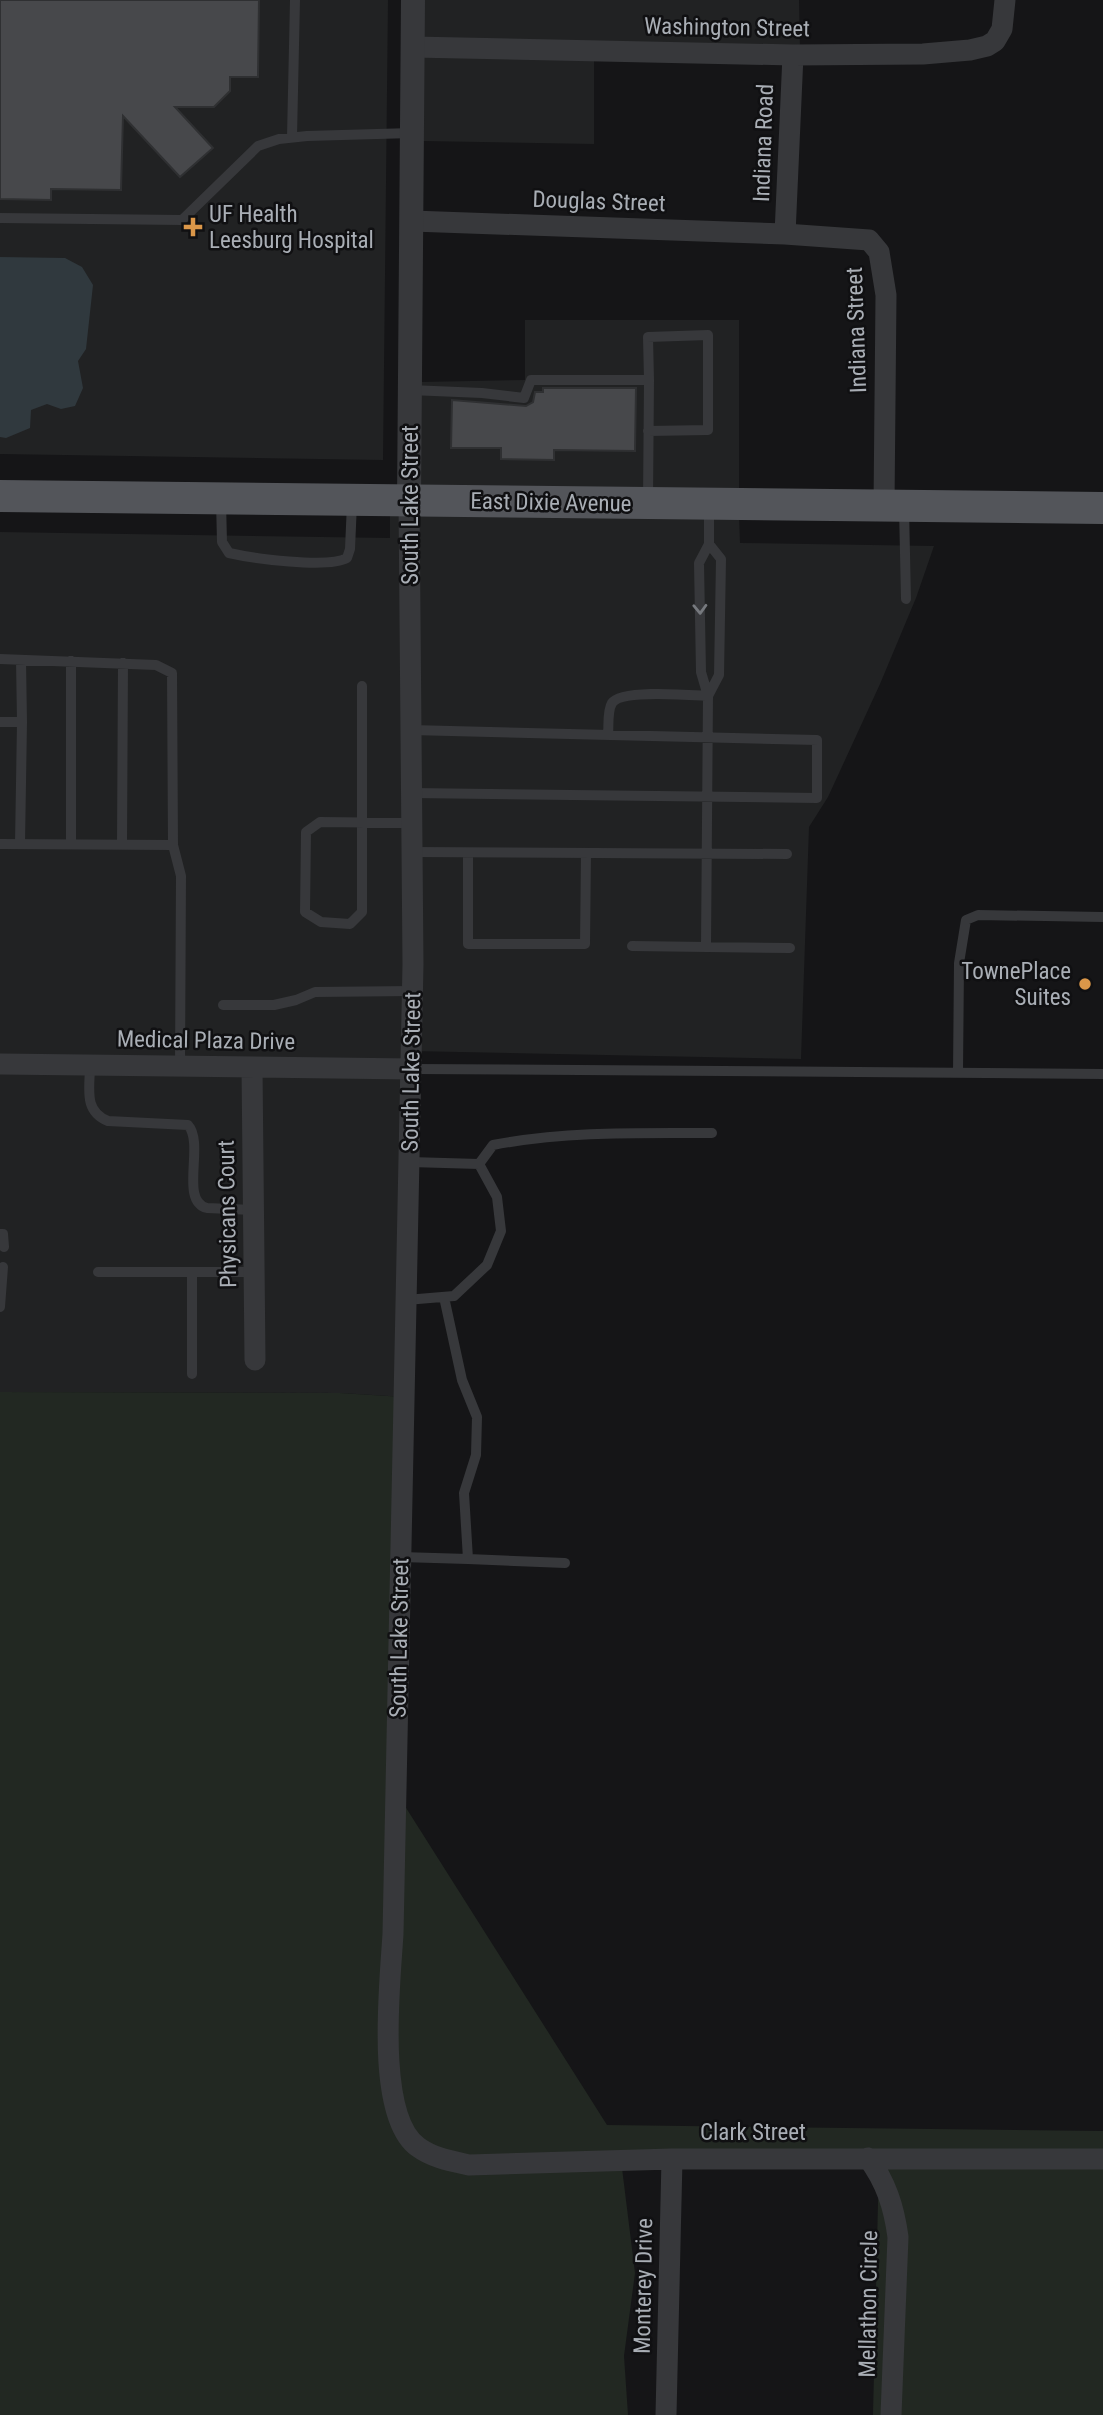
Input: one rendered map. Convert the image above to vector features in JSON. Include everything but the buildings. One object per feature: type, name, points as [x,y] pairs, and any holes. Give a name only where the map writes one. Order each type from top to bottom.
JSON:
[{"type":"main road","name":"East Dixie Avenue","points":[[0,496],[1103,508]]},
{"type":"street","name":"South Lake Street","points":[[410,2139],[395,2105],[389,2063],[388,2020],[393,1934],[413,991],[409,501],[413,0]]},
{"type":"street","name":"Washington Street","points":[[413,47],[877,56],[970,50],[995,41],[1002,29],[1005,0]]},
{"type":"street","name":"Indiana Road","points":[[785,234],[793,55]]},
{"type":"street","name":"Douglas Street","points":[[412,221],[785,234]]},
{"type":"street","name":"Indiana Street","points":[[785,234],[869,240],[879,252],[886,295],[894,506]]},
{"type":"street","name":"Medical Plaza Drive","points":[[0,1063],[412,1069]]},
{"type":"street","name":"Physicans Court","points":[[252,1067],[255,1360]]},
{"type":"street","name":"Clark Street","points":[[410,2139],[418,2147],[437,2157],[469,2165],[672,2159],[1103,2159]]},
{"type":"street","name":"Mellathon Circle","points":[[868,2158],[887,2189],[898,2237],[891,2415]]},
{"type":"street","name":"Monterey Drive","points":[[666,2415],[672,2159]]},
{"type":"lane","points":[[292,137],[295,0]]},
{"type":"lane","points":[[0,218],[182,220],[258,146],[292,137],[412,133]]},
{"type":"lane","points":[[648,503],[648,337],[708,335],[708,430],[649,431]]},
{"type":"lane","points":[[410,390],[524,398],[531,380],[649,380]]},
{"type":"lane","points":[[221,498],[222,542],[229,552],[244,556],[319,563],[339,563],[346,558],[349,550],[352,500]]},
{"type":"lane","points":[[706,947],[708,696],[701,672],[699,563],[709,544],[709,504]]},
{"type":"lane","points":[[894,506],[906,599]]},
{"type":"lane","points":[[708,696],[719,674],[721,559],[709,544]]},
{"type":"lane","points":[[701,641],[719,642]]},
{"type":"lane","points":[[0,659],[156,664],[172,673],[173,845],[181,876],[180,1066]]},
{"type":"lane","points":[[20,844],[21,660]]},
{"type":"lane","points":[[71,662],[71,844]]},
{"type":"lane","points":[[122,844],[123,663]]},
{"type":"lane","points":[[362,686],[363,822],[362,912],[350,924],[321,922],[305,912],[306,832],[320,822],[363,822],[412,823]]},
{"type":"lane","points":[[608,736],[611,704],[619,698],[642,694],[708,696]]},
{"type":"lane","points":[[0,722],[22,722]]},
{"type":"lane","points":[[411,730],[817,740],[817,798],[412,793]]},
{"type":"lane","points":[[0,844],[173,845]]},
{"type":"lane","points":[[412,852],[787,854]]},
{"type":"lane","points":[[468,853],[468,944],[585,944],[586,853]]},
{"type":"lane","points":[[958,1073],[960,964],[966,920],[978,915],[1103,916]]},
{"type":"lane","points":[[632,946],[790,948]]},
{"type":"lane","points":[[223,1004],[274,1005],[315,992],[413,991]]},
{"type":"lane","points":[[90,1065],[90,1103],[92,1111],[98,1117],[108,1121],[188,1125],[193,1130],[196,1202],[207,1208],[253,1210]]},
{"type":"lane","points":[[412,1069],[1103,1074]]},
{"type":"lane","points":[[479,1164],[493,1146],[527,1139],[605,1133],[712,1133]]},
{"type":"lane","points":[[410,1162],[479,1164]]},
{"type":"lane","points":[[406,1300],[454,1296],[487,1265],[501,1231],[497,1197],[479,1164]]},
{"type":"lane","points":[[0,1234],[3,1234],[4,1247]]},
{"type":"lane","points":[[0,1307],[3,1267]]},
{"type":"lane","points":[[98,1272],[254,1272]]},
{"type":"lane","points":[[192,1272],[192,1374]]},
{"type":"lane","points":[[444,1297],[462,1380],[477,1417],[476,1455],[464,1493],[468,1559]]},
{"type":"lane","points":[[401,1557],[565,1563]]},
{"type":"shaded area","name":"UF Health Leesburg Hospital","points":[[0,0],[388,0],[383,460],[0,454]]},
{"type":"shaded area","points":[[423,0],[799,0],[800,49],[594,44],[594,144],[422,141]]},
{"type":"shaded area","points":[[0,257],[65,258],[82,267],[93,285],[86,349],[78,361],[83,388],[75,406],[61,409],[47,404],[31,410],[30,428],[6,438],[0,437]]},
{"type":"shaded area","points":[[525,320],[739,320],[739,493],[418,490],[420,382],[525,380]]},
{"type":"shaded area","points":[[390,511],[739,515],[740,543],[934,546],[916,598],[880,684],[828,797],[809,827],[801,1059],[410,1051],[404,1397],[340,1393],[0,1392],[0,532],[390,538]]},
{"type":"shaded area","points":[[0,1392],[340,1393],[404,1397],[396,1792],[607,2125],[1103,2131],[1103,2415],[873,2415],[879,2160],[621,2160],[635,2273],[624,2356],[628,2415],[0,2415]]},
{"type":"place","name":"UF Health Leesburg Hospital","points":[[193,227]]},
{"type":"place","name":"TownePlace Suites","points":[[1085,984]]}]
